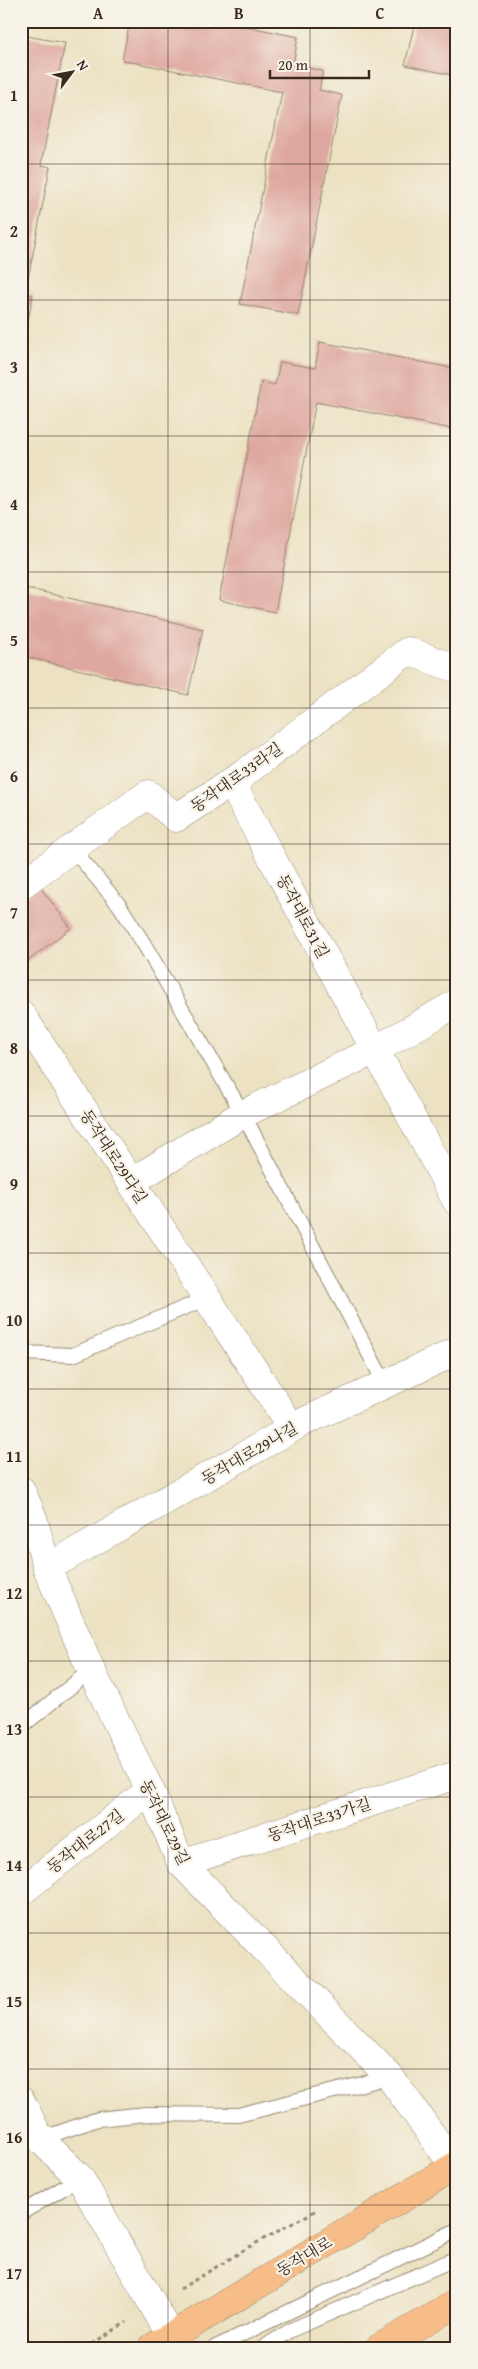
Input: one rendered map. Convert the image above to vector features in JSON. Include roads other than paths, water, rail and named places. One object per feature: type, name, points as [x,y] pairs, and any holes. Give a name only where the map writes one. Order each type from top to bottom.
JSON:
[{"type":"main road","name":"동작대로","points":[[162,2342],[456,2165]]},
{"type":"main road","points":[[379,2348],[457,2303]]},
{"type":"street","name":"동작대로33라길","points":[[21,885],[148,794],[176,818],[232,782],[408,651],[457,669]]},
{"type":"street","name":"동작대로31길","points":[[232,782],[457,1202]]},
{"type":"street","points":[[131,1182],[243,1114],[375,1050],[457,1003]]},
{"type":"street","name":"동작대로29다길","points":[[21,1014],[292,1428]]},
{"type":"street","name":"동작대로29나길","points":[[47,1568],[292,1428],[457,1351]]},
{"type":"street","name":"동작대로29길","points":[[21,1490],[33,1518],[47,1568],[91,1670],[150,1790],[181,1863],[390,2077],[456,2165]]},
{"type":"street","name":"동작대로33가길","points":[[181,1863],[457,1775]]},
{"type":"street","name":"동작대로27길","points":[[21,1892],[150,1790]]},
{"type":"street","points":[[21,2101],[40,2139],[80,2178],[162,2342]]},
{"type":"lane","points":[[72,848],[120,906],[243,1114],[386,1384]]},
{"type":"lane","points":[[21,1353],[73,1355],[207,1298]]},
{"type":"lane","points":[[21,1727],[91,1670]]},
{"type":"lane","points":[[40,2139],[98,2119],[146,2114],[238,2115],[390,2077]]},
{"type":"lane","points":[[21,2212],[80,2178]]},
{"type":"lane","points":[[214,2348],[457,2230]]},
{"type":"lane","points":[[263,2348],[291,2330],[457,2258]]}]
